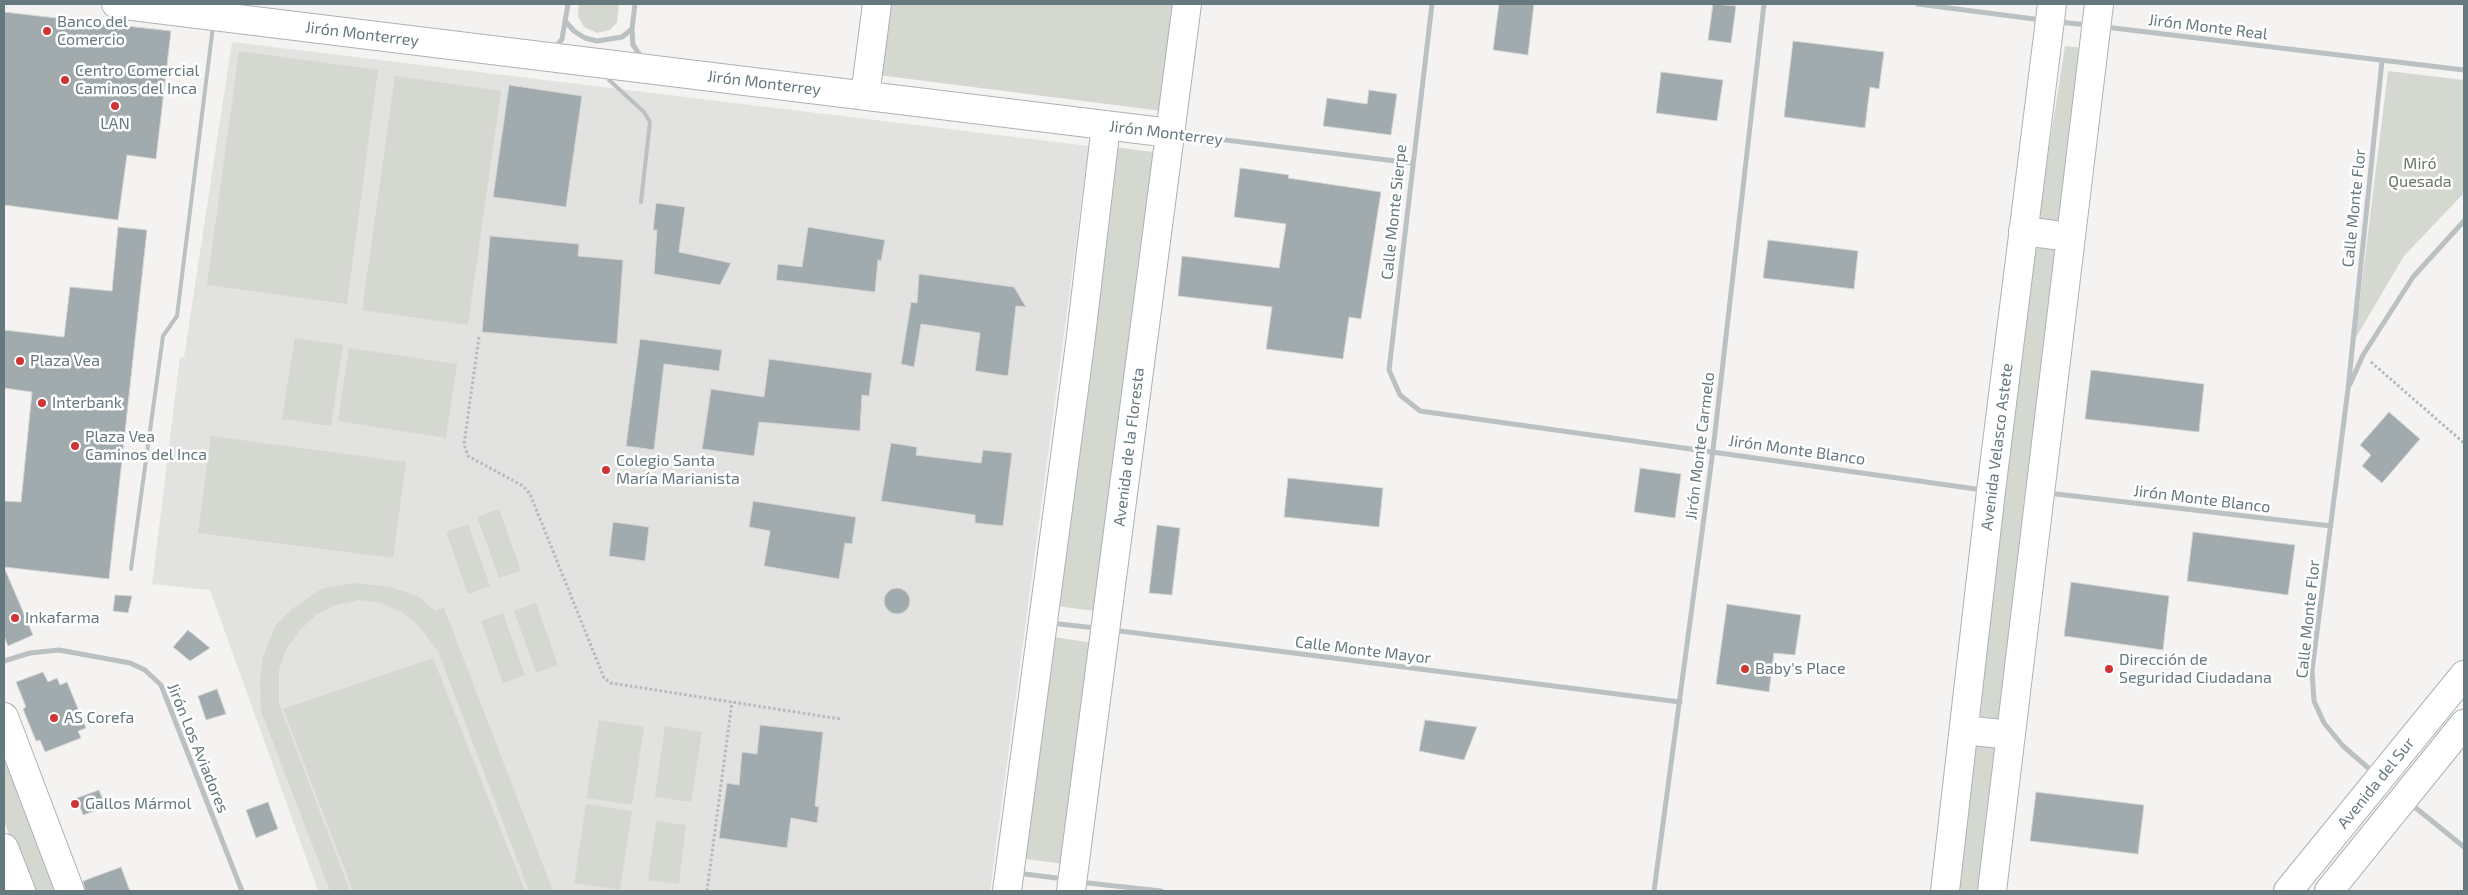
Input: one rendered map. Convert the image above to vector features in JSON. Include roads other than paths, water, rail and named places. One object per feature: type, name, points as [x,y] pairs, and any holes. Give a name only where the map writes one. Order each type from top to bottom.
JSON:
[{"type":"street","name":"Jirón Monterrey","points":[[116,4],[228,15],[610,66],[1412,163]]},
{"type":"street","points":[[542,56],[559,45],[566,22],[568,4]]},
{"type":"street","points":[[635,4],[632,29],[633,45],[637,53],[661,71]]},
{"type":"street","points":[[865,96],[877,4]]},
{"type":"street","name":"Avenida de la Floresta","points":[[1072,886],[1187,4]]},
{"type":"street","name":"Calle Monte Sierpe","points":[[1420,411],[1400,395],[1390,370],[1412,163],[1432,4]]},
{"type":"street","name":"Jirón Monte Carmelo","points":[[1654,891],[1713,450],[1764,4]]},
{"type":"street","name":"Jirón Monte Real","points":[[1918,4],[2098,15],[2382,60],[2464,70]]},
{"type":"street","name":"Avenida Velasco Astete","points":[[1945,891],[1991,491],[2051,12]]},
{"type":"street","points":[[1992,891],[2098,15]]},
{"type":"street","points":[[566,22],[584,38],[597,41],[622,37],[632,29]]},
{"type":"street","name":"Calle Monte Flor","points":[[2382,60],[2348,388],[2312,671],[2314,701],[2324,723],[2343,746],[2392,789],[2464,847]]},
{"type":"street","points":[[1106,125],[1080,344],[1008,882],[1161,891]]},
{"type":"street","name":"Calle Monte Flor","points":[[2348,388],[2363,355],[2413,277],[2464,221]]},
{"type":"street","points":[[2023,231],[2071,237]]},
{"type":"street","name":"Jirón Monte Blanco","points":[[1420,411],[1713,450],[1991,491]]},
{"type":"street","name":"Jirón Monte Blanco","points":[[2040,492],[2331,526]]},
{"type":"street","name":"Calle Monte Mayor","points":[[1042,622],[1680,702]]},
{"type":"street","name":"Jirón Los Aviadores","points":[[4,661],[30,653],[59,650],[130,663],[145,670],[161,685],[242,891]]},
{"type":"street","name":"Avenida del Sur","points":[[2329,891],[2464,675]]},
{"type":"street","points":[[4,717],[70,891]]},
{"type":"street","name":"Avenida del Sur","points":[[2288,891],[2392,789],[2464,724]]},
{"type":"street","points":[[1964,730],[2012,735]]},
{"type":"street","points":[[4,848],[21,891]]},
{"type":"lane","points":[[131,569],[163,336],[177,316],[228,15]]},
{"type":"lane","points":[[610,66],[609,80],[644,112],[650,122],[641,202]]},
{"type":"place","name":"Banco del Comercio","points":[[47,31]]},
{"type":"place","name":"Centro Comercial Caminos del Inca","points":[[65,80]]},
{"type":"place","name":"LAN","points":[[115,106]]},
{"type":"place","name":"Plaza Vea","points":[[20,361]]},
{"type":"place","name":"Interbank","points":[[42,403]]},
{"type":"place","name":"Plaza Vea Caminos del Inca","points":[[75,446]]},
{"type":"place","name":"Colegio Santa María Marianista","points":[[606,470]]},
{"type":"place","name":"Inkafarma","points":[[15,618]]},
{"type":"place","name":"Baby's Place","points":[[1745,669]]},
{"type":"place","name":"Dirección de Seguridad Ciudadana","points":[[2109,669]]},
{"type":"place","name":"AS Corefa","points":[[54,718]]},
{"type":"place","name":"Gallos Mármol","points":[[75,804]]},
{"type":"park label","name":"Miró Quesada","points":[[2420,173]]}]
